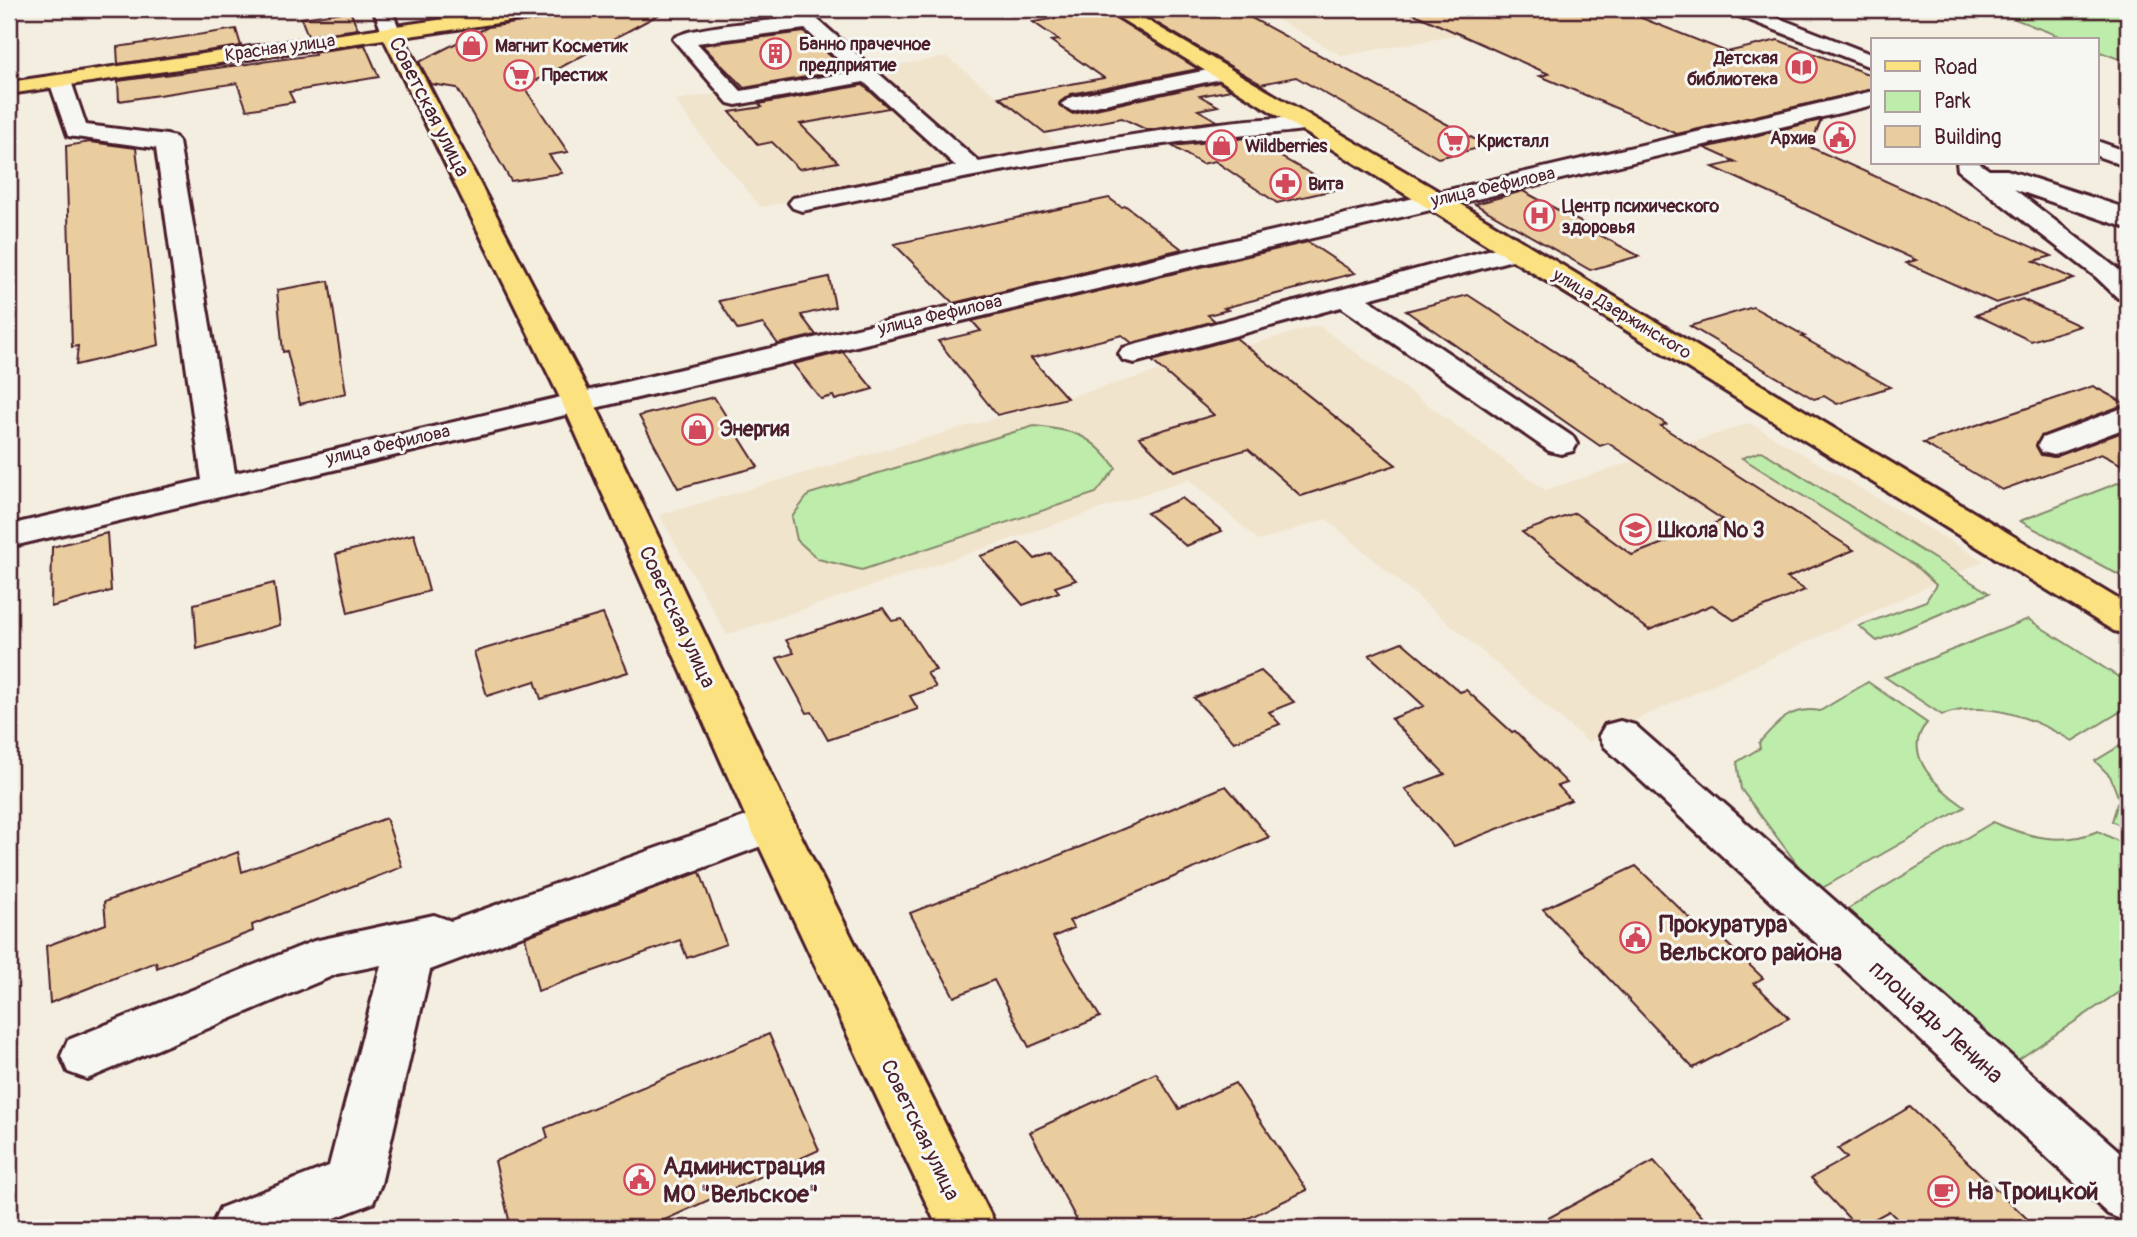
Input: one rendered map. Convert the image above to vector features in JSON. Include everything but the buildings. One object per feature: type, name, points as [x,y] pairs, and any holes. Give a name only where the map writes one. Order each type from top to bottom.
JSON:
[{"type":"main road","name":"Красная улица","points":[[9,88],[60,81],[386,20],[551,9]]},
{"type":"main road","name":"улица Дзержинского","points":[[1115,9],[1436,200],[2128,622]]},
{"type":"main road","name":"Советская улица","points":[[386,20],[577,400],[772,824],[968,1228]]},
{"type":"street","points":[[728,9],[744,29]]},
{"type":"street","points":[[1738,9],[1871,61]]},
{"type":"street","points":[[870,75],[736,98],[684,39],[744,29],[810,23],[870,75],[972,169]]},
{"type":"street","points":[[1072,104],[1223,73]]},
{"type":"street","points":[[60,81],[76,131],[167,142],[220,485]]},
{"type":"street","name":"улица Фефилова","points":[[9,536],[577,400],[1871,98]]},
{"type":"street","points":[[1836,106],[1871,121]]},
{"type":"street","points":[[802,203],[972,169],[1195,132],[1258,124],[1309,124]]},
{"type":"street","points":[[2098,148],[2128,160]]},
{"type":"street","points":[[1965,164],[2124,219],[2128,217]]},
{"type":"street","points":[[1965,164],[2106,271],[2128,292]]},
{"type":"street","points":[[1134,354],[1518,250]]},
{"type":"street","points":[[1346,296],[1561,444]]},
{"type":"street","points":[[2054,445],[2128,416]]},
{"type":"street","name":"площадь Ленина","points":[[1620,736],[2128,1195]]},
{"type":"street","points":[[240,1228],[353,1184],[408,957],[772,824]]},
{"type":"street","points":[[87,1056],[331,955],[496,923]]},
{"type":"shaded area","points":[[1302,9],[1533,9],[1554,18],[1342,56],[1268,14]]},
{"type":"shaded area","points":[[947,57],[1064,149],[761,207],[701,136],[675,100]]},
{"type":"shaded area","name":"Школа № 3","points":[[1318,325],[1545,490],[1750,423],[1984,561],[1588,742],[1326,519],[1259,541],[1189,479],[727,635],[659,515]]},
{"type":"green space","points":[[1989,9],[2128,9],[2128,62],[2098,51],[2098,38],[2064,38]]},
{"type":"green space","points":[[1034,426],[1080,436],[1098,447],[1116,468],[1096,493],[862,570],[818,559],[797,540],[792,517],[809,494]]},
{"type":"green space","points":[[1762,451],[1989,593],[1877,641],[1859,626],[1926,601],[1936,585],[1914,565],[1742,458]]},
{"type":"green space","points":[[2128,479],[2128,580],[2020,521]]},
{"type":"green space","points":[[2028,619],[2128,683],[2128,707],[2072,741],[2042,725],[2009,713],[1975,709],[1942,715],[1885,677]]},
{"type":"green space","points":[[1868,682],[1927,723],[1920,735],[1920,759],[1935,781],[1965,807],[1817,891],[1741,789],[1737,762],[1760,748],[1759,743],[1785,717],[1801,711],[1820,711]]},
{"type":"green space","points":[[2128,741],[2128,830],[2112,821],[2119,799],[2110,776],[2095,761]]},
{"type":"green space","points":[[1993,822],[2045,838],[2072,838],[2098,831],[2128,846],[2128,986],[2013,1063],[1841,913]]},
{"type":"place","name":"Магнит Косметик","points":[[472,46]]},
{"type":"place","name":"Банно прачечное предприятие","points":[[776,54]]},
{"type":"place","name":"Детская библиотека","points":[[1801,68]]},
{"type":"place","name":"Престиж","points":[[519,75]]},
{"type":"place","name":"Архив","points":[[1839,138]]},
{"type":"place","name":"Кристалл","points":[[1454,141]]},
{"type":"place","name":"Wildberries","points":[[1222,146]]},
{"type":"place","name":"Вита","points":[[1285,184]]},
{"type":"place","name":"Центр психического здоровья","points":[[1539,216]]},
{"type":"place","name":"Энергия","points":[[697,429]]},
{"type":"place","name":"Школа № 3","points":[[1635,530]]},
{"type":"place","name":"Прокуратура Вельского района","points":[[1636,938]]},
{"type":"place","name":"Администрация МО \"Вельское\"","points":[[640,1180]]},
{"type":"place","name":"На Троицкой","points":[[1944,1191]]}]
